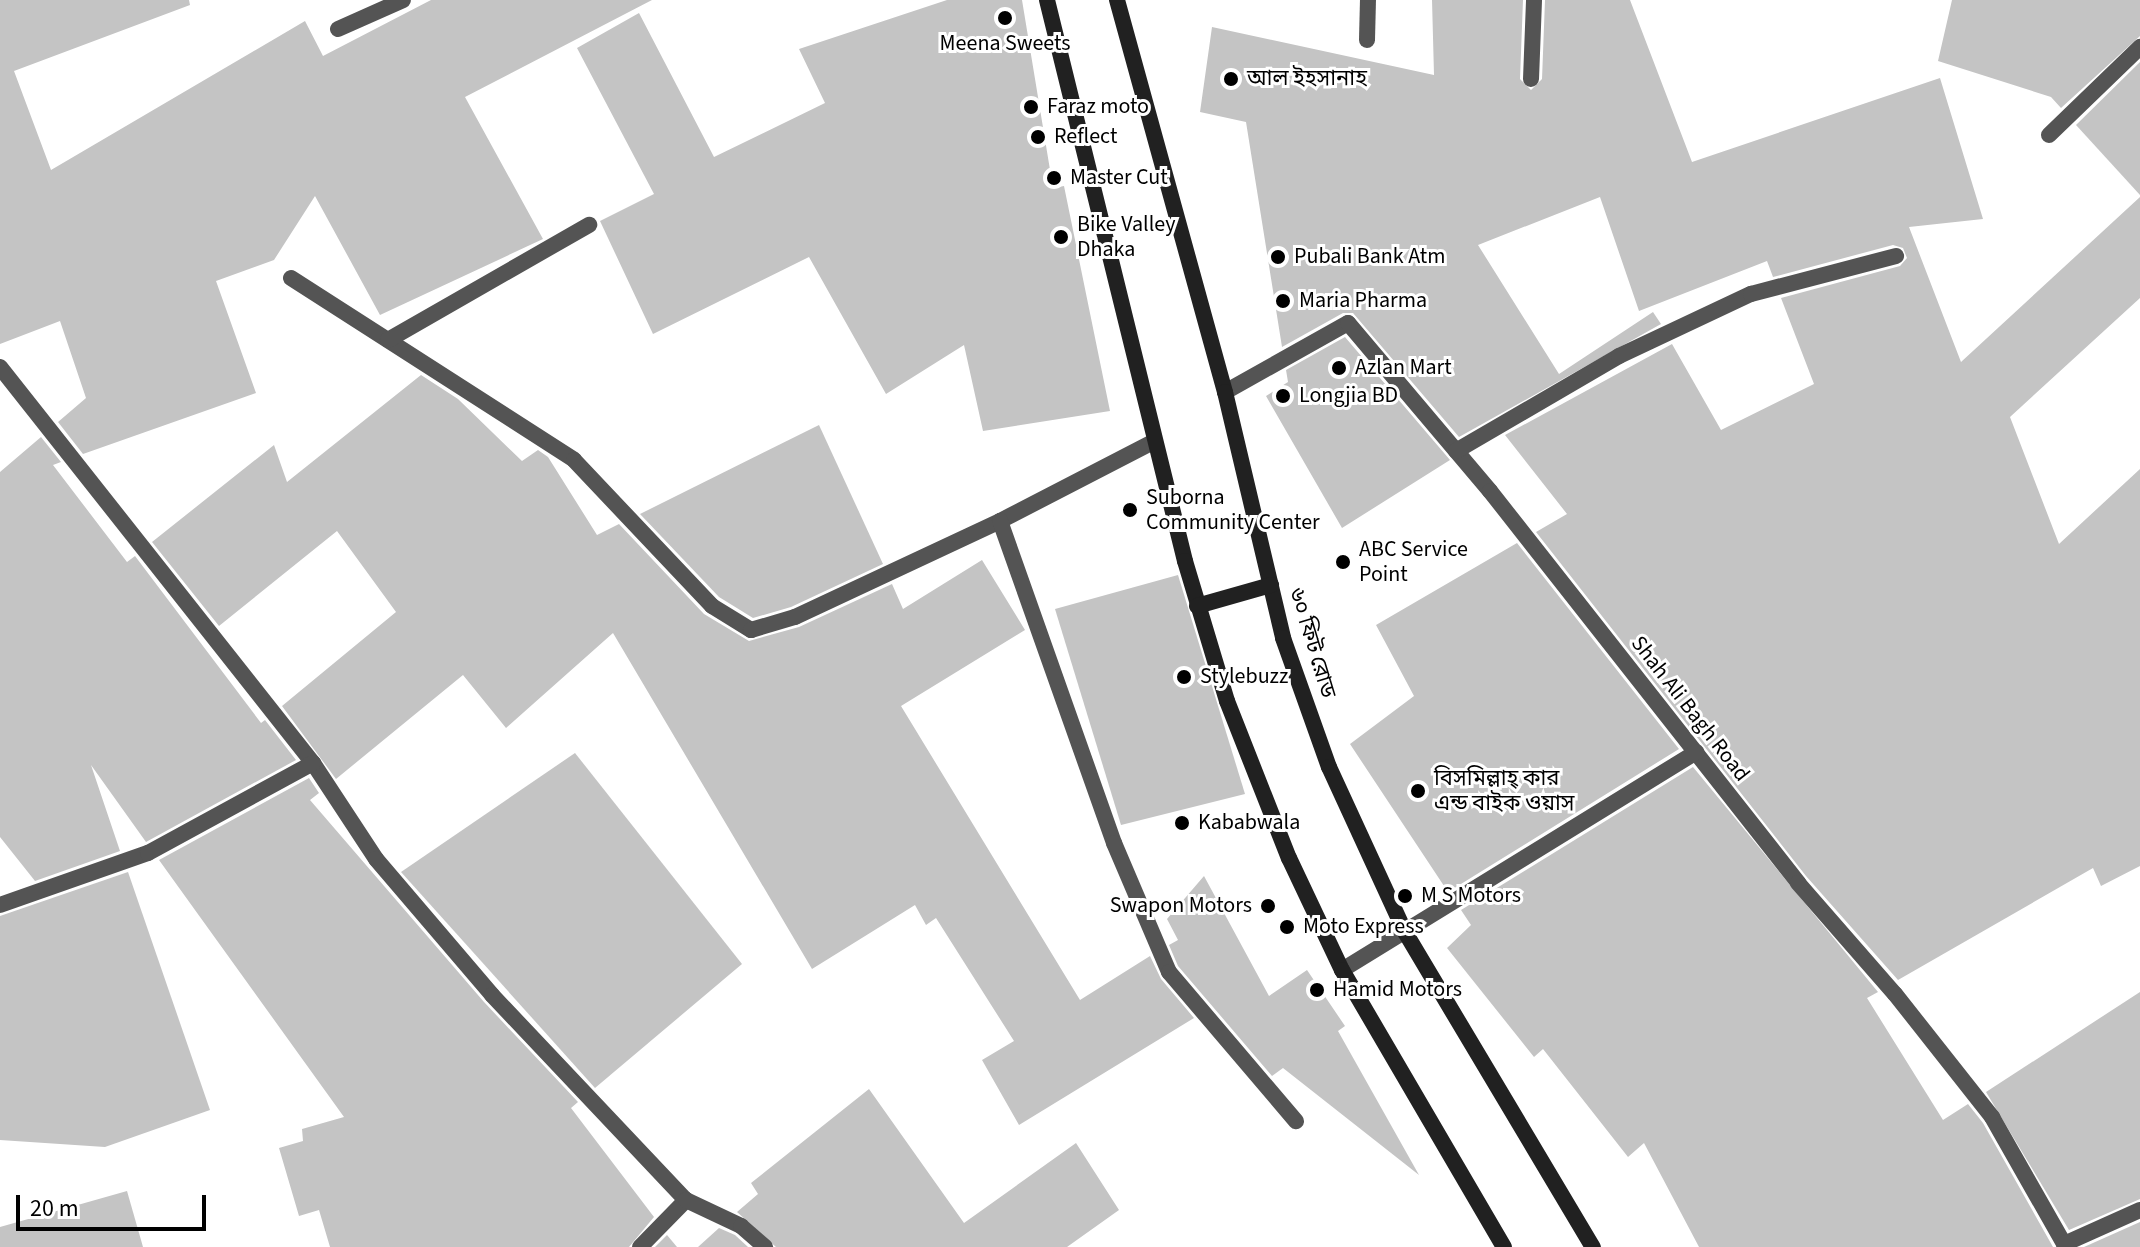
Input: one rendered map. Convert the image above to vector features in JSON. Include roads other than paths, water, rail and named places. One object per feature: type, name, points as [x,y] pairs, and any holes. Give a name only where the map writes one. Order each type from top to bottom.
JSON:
[{"type":"street","points":[[338,29],[403,0]]},
{"type":"street","points":[[1047,0],[1197,606],[1227,701],[1289,858],[1342,970],[1504,1247]]},
{"type":"street","name":"৬০ ফিট রোড","points":[[1117,0],[1225,392],[1283,638],[1329,767],[1405,932],[1593,1247]]},
{"type":"street","points":[[1367,40],[1368,0]]},
{"type":"street","points":[[1531,79],[1534,0]]},
{"type":"street","points":[[2049,135],[2140,47]]},
{"type":"street","points":[[388,340],[589,225]]},
{"type":"street","points":[[1456,451],[1619,356],[1751,294],[1896,256]]},
{"type":"street","points":[[291,278],[574,460],[712,606],[751,630],[795,617],[1000,521],[1155,441]]},
{"type":"street","name":"Shah Ali Bagh Road","points":[[1225,392],[1348,323],[1456,451],[1992,1117],[2065,1246]]},
{"type":"street","points":[[0,367],[313,763],[376,859],[483,984],[686,1200],[741,1226],[765,1247]]},
{"type":"street","points":[[1000,521],[1114,843],[1169,972],[1296,1121]]},
{"type":"street","points":[[1197,606],[1271,585]]},
{"type":"street","points":[[1342,970],[1696,752]]},
{"type":"street","points":[[0,905],[148,853],[313,763]]},
{"type":"street","points":[[640,1247],[686,1200]]},
{"type":"street","points":[[2065,1246],[2140,1210]]},
{"type":"place","name":"Meena Sweets","points":[[1005,18]]},
{"type":"place","name":"আল ইহসানাহ","points":[[1231,79]]},
{"type":"place","name":"Faraz moto","points":[[1031,107]]},
{"type":"place","name":"Reflect","points":[[1038,137]]},
{"type":"place","name":"Master Cut","points":[[1054,178]]},
{"type":"place","name":"Bike Valley Dhaka","points":[[1061,237]]},
{"type":"place","name":"Pubali Bank Atm","points":[[1278,257]]},
{"type":"place","name":"Maria Pharma","points":[[1283,301]]},
{"type":"place","name":"Azlan Mart","points":[[1339,368]]},
{"type":"place","name":"Longjia BD","points":[[1283,396]]},
{"type":"place","name":"Suborna Community Center","points":[[1130,510]]},
{"type":"place","name":"ABC Service Point","points":[[1343,562]]},
{"type":"place","name":"Stylebuzz","points":[[1184,677]]},
{"type":"place","name":"বিসমিল্লাহ্ কার এন্ড বাইক ওয়াস","points":[[1418,791]]},
{"type":"place","name":"Kababwala","points":[[1182,823]]},
{"type":"place","name":"M S Motors","points":[[1405,896]]},
{"type":"place","name":"Swapon Motors","points":[[1268,906]]},
{"type":"place","name":"Moto Express","points":[[1287,927]]},
{"type":"place","name":"Hamid Motors","points":[[1317,990]]}]
